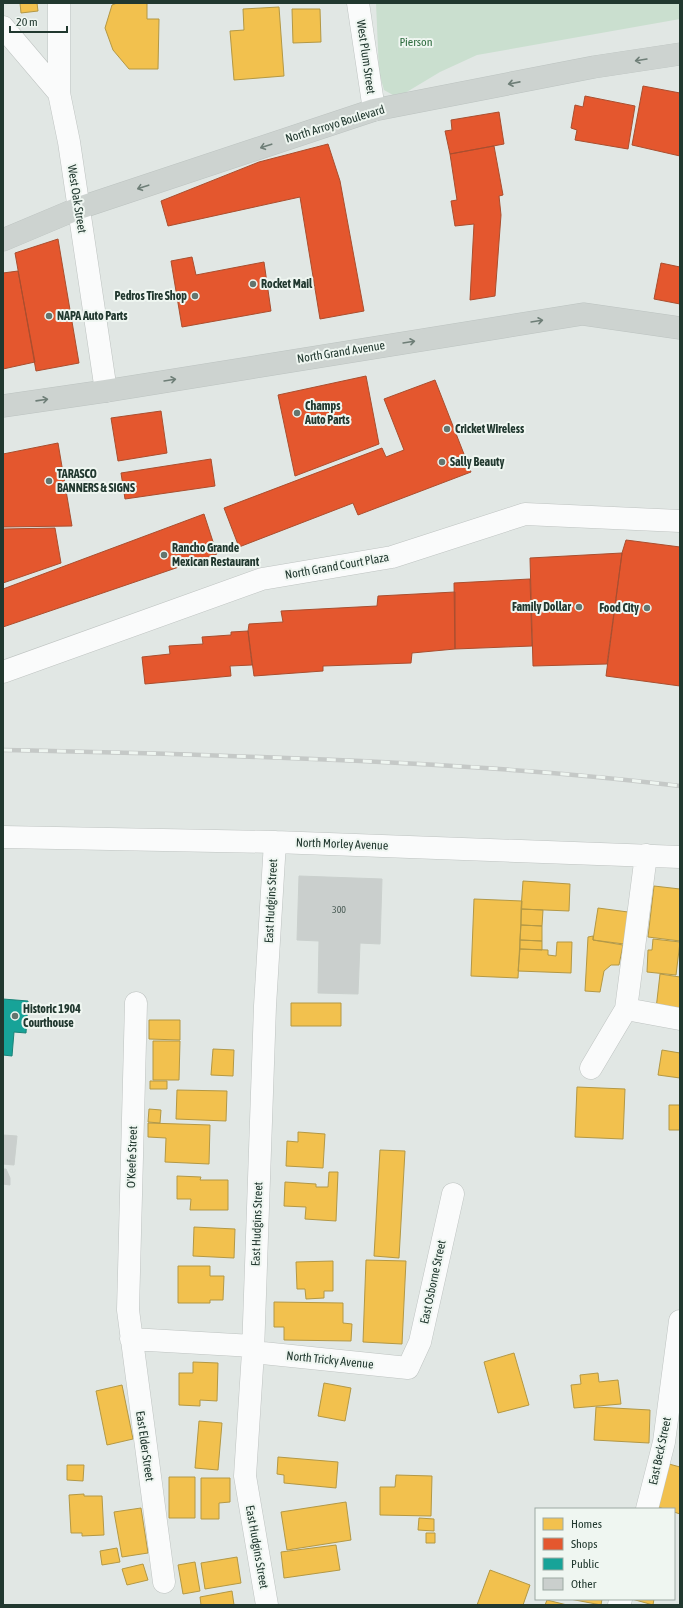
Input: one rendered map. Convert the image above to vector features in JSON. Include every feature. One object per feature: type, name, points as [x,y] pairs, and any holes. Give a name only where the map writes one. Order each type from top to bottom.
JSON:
[{"type":"main road","name":"North Arroyo Boulevard","points":[[3,240],[79,208],[374,110],[594,67],[680,54]]},
{"type":"main road","name":"North Grand Avenue","points":[[3,406],[106,391],[583,314],[680,328]]},
{"type":"street","points":[[58,93],[59,3]]},
{"type":"street","name":"West Plum Street","points":[[358,3],[374,110]]},
{"type":"street","name":"West Oak Street","points":[[3,27],[58,93],[79,208],[106,391]]},
{"type":"street","name":"North Grand Court Plaza","points":[[3,672],[262,579],[392,557],[525,514],[680,521]]},
{"type":"street","name":"North Morley Avenue","points":[[3,837],[275,842],[680,857]]},
{"type":"street","name":"East Hudgins Street","points":[[267,1605],[245,1476],[253,1349],[265,1006],[275,842]]},
{"type":"street","points":[[591,1068],[626,1009],[646,855]]},
{"type":"street","name":"O'Keefe Street","points":[[128,1310],[136,1003]]},
{"type":"street","points":[[626,1009],[680,1019]]},
{"type":"street","name":"East Osborne Street","points":[[408,1368],[420,1342],[453,1194]]},
{"type":"street","name":"East Elder Street","points":[[128,1310],[164,1582]]},
{"type":"street","name":"East Beck Street","points":[[647,1508],[675,1447],[680,1321]]},
{"type":"street","name":"North Tricky Avenue","points":[[131,1338],[253,1349],[408,1368]]},
{"type":"green space","name":"Pierson","points":[[376,3],[680,3],[680,19],[477,55],[440,72],[405,93],[393,95],[384,90],[379,72]]},
{"type":"building: Homes","points":[[20,3],[37,3],[38,11],[21,13]]},
{"type":"building: Homes","points":[[117,3],[147,3],[147,19],[159,19],[158,69],[129,69],[113,50],[105,28],[112,5]]},
{"type":"building: Homes","points":[[279,7],[284,76],[234,80],[230,31],[244,30],[243,9]]},
{"type":"building: Homes","points":[[292,9],[320,9],[321,42],[293,43]]},
{"type":"building: Homes","points":[[523,881],[570,884],[569,911],[521,909]]},
{"type":"building: Homes","points":[[654,886],[680,889],[680,941],[648,937]]},
{"type":"building: Homes","points":[[474,899],[522,901],[518,978],[471,976]]},
{"type":"building: Homes","points":[[598,908],[628,912],[624,944],[593,940]]},
{"type":"building: Homes","points":[[521,909],[543,910],[542,926],[521,925]]},
{"type":"building: Homes","points":[[521,925],[542,926],[542,941],[520,940]]},
{"type":"building: Homes","points":[[593,936],[593,940],[623,945],[619,965],[611,965],[604,971],[600,992],[585,991],[588,937]]},
{"type":"building: Homes","points":[[653,939],[680,942],[676,975],[647,972],[648,950],[652,950]]},
{"type":"building: Homes","points":[[520,940],[542,941],[542,950],[520,949]]},
{"type":"building: Homes","points":[[557,942],[572,942],[571,973],[518,971],[520,949],[548,950],[548,955],[556,956]]},
{"type":"building: Homes","points":[[660,974],[680,977],[680,1011],[656,1009]]},
{"type":"building: Homes","points":[[291,1003],[341,1003],[341,1026],[291,1026]]},
{"type":"building: Homes","points":[[149,1020],[180,1020],[180,1040],[149,1039]]},
{"type":"building: Homes","points":[[153,1041],[180,1041],[179,1080],[153,1080]]},
{"type":"building: Homes","points":[[213,1049],[234,1050],[233,1076],[211,1075]]},
{"type":"building: Homes","points":[[662,1050],[680,1053],[680,1078],[658,1075]]},
{"type":"building: Homes","points":[[150,1081],[167,1081],[167,1089],[150,1089]]},
{"type":"building: Homes","points":[[577,1087],[625,1089],[623,1139],[575,1137]]},
{"type":"building: Homes","points":[[177,1090],[227,1091],[226,1121],[176,1119]]},
{"type":"building: Homes","points":[[669,1105],[680,1105],[680,1130],[669,1130]]},
{"type":"building: Homes","points":[[149,1109],[161,1110],[160,1123],[148,1122]]},
{"type":"building: Homes","points":[[148,1123],[210,1125],[209,1164],[165,1162],[166,1138],[148,1137]]},
{"type":"building: Homes","points":[[298,1132],[325,1134],[323,1168],[286,1166],[287,1141],[298,1142]]},
{"type":"building: Homes","points":[[380,1150],[405,1151],[399,1258],[374,1256]]},
{"type":"building: Homes","points":[[329,1172],[338,1172],[336,1221],[305,1219],[306,1207],[284,1206],[285,1182],[316,1184],[316,1187],[328,1187]]},
{"type":"building: Homes","points":[[177,1176],[201,1177],[200,1180],[228,1180],[228,1210],[190,1210],[191,1199],[177,1199]]},
{"type":"building: Homes","points":[[194,1227],[235,1229],[234,1258],[193,1256]]},
{"type":"building: Homes","points":[[366,1260],[406,1261],[402,1344],[363,1342]]},
{"type":"building: Homes","points":[[333,1261],[333,1291],[324,1291],[324,1298],[306,1299],[305,1289],[297,1289],[296,1262]]},
{"type":"building: Homes","points":[[178,1266],[210,1266],[210,1276],[224,1276],[223,1300],[210,1300],[210,1303],[178,1303]]},
{"type":"building: Homes","points":[[274,1302],[343,1303],[343,1323],[352,1324],[351,1341],[284,1340],[284,1327],[274,1327]]},
{"type":"building: Homes","points":[[514,1353],[529,1405],[498,1413],[484,1362]]},
{"type":"building: Homes","points":[[193,1362],[218,1363],[217,1401],[200,1400],[200,1406],[179,1405],[179,1373],[193,1373]]},
{"type":"building: Homes","points":[[598,1373],[599,1382],[618,1380],[621,1404],[574,1408],[571,1385],[581,1384],[580,1375]]},
{"type":"building: Homes","points":[[324,1383],[351,1388],[345,1421],[318,1416]]},
{"type":"building: Homes","points":[[122,1385],[133,1439],[107,1445],[96,1391]]},
{"type":"building: Homes","points":[[596,1407],[650,1410],[649,1443],[594,1440]]},
{"type":"building: Homes","points":[[199,1421],[222,1423],[218,1470],[195,1468]]},
{"type":"building: Homes","points":[[278,1457],[338,1462],[336,1488],[284,1483],[284,1475],[277,1474]]},
{"type":"building: Homes","points":[[669,1464],[680,1467],[680,1514],[675,1512],[675,1508],[661,1508],[656,1506]]},
{"type":"building: Homes","points":[[67,1465],[84,1465],[83,1481],[67,1480]]},
{"type":"building: Homes","points":[[396,1475],[432,1476],[431,1516],[380,1515],[380,1487],[395,1487]]},
{"type":"building: Homes","points":[[169,1477],[195,1477],[195,1518],[169,1518]]},
{"type":"building: Homes","points":[[201,1478],[230,1478],[230,1502],[219,1503],[219,1519],[201,1519]]},
{"type":"building: Homes","points":[[84,1494],[84,1496],[102,1496],[104,1535],[82,1536],[82,1533],[71,1533],[69,1495]]},
{"type":"building: Homes","points":[[346,1502],[351,1540],[287,1550],[281,1512]]},
{"type":"building: Homes","points":[[141,1508],[148,1553],[122,1557],[114,1512]]},
{"type":"building: Homes","points":[[419,1518],[434,1519],[434,1531],[418,1530]]},
{"type":"building: Homes","points":[[426,1533],[435,1533],[435,1543],[426,1543]]},
{"type":"building: Homes","points":[[336,1545],[340,1570],[284,1578],[281,1552]]},
{"type":"building: Homes","points":[[117,1548],[120,1562],[102,1565],[100,1551]]},
{"type":"building: Homes","points":[[237,1557],[241,1583],[205,1589],[201,1563]]},
{"type":"building: Homes","points":[[195,1562],[200,1591],[183,1594],[178,1565]]},
{"type":"building: Homes","points":[[143,1564],[148,1580],[127,1585],[122,1569]]},
{"type":"building: Homes","points":[[490,1570],[530,1585],[523,1605],[477,1605]]},
{"type":"building: Homes","points":[[232,1591],[234,1605],[201,1605],[200,1597]]},
{"type":"building: Homes","points":[[547,1600],[567,1605],[545,1605]]},
{"type":"building: Homes","points":[[575,1600],[602,1600],[601,1605]]},
{"type":"building: Homes","points":[[636,1600],[654,1600],[653,1605]]},
{"type":"building: Shops","points":[[643,86],[680,93],[680,156],[632,145]]},
{"type":"building: Shops","points":[[585,96],[635,106],[628,149],[575,140],[577,130],[571,128],[575,105],[583,107]]},
{"type":"building: Shops","points":[[499,112],[504,144],[450,154],[445,131],[452,130],[451,120]]},
{"type":"building: Shops","points":[[328,144],[340,181],[364,311],[320,319],[300,197],[168,226],[161,201],[259,162]]},
{"type":"building: Shops","points":[[494,146],[503,195],[499,196],[501,215],[495,296],[470,300],[474,224],[455,226],[451,201],[457,200],[450,154]]},
{"type":"building: Shops","name":"NAPA Auto Parts","points":[[58,239],[79,363],[36,371],[15,253]]},
{"type":"building: Shops","points":[[192,257],[196,275],[264,262],[271,311],[182,327],[171,261]]},
{"type":"building: Shops","points":[[661,263],[680,267],[680,304],[654,299]]},
{"type":"building: Shops","points":[[18,271],[35,362],[3,369],[3,273]]},
{"type":"building: Shops","points":[[366,376],[379,444],[295,476],[278,395]]},
{"type":"building: Shops","points":[[435,380],[471,472],[358,515],[353,503],[239,547],[224,508],[382,448],[386,457],[404,450],[384,399]]},
{"type":"building: Shops","points":[[161,411],[167,453],[118,461],[111,418]]},
{"type":"building: Shops","points":[[58,443],[72,526],[3,527],[3,454]]},
{"type":"building: Shops","points":[[211,459],[215,486],[125,499],[121,473]]},
{"type":"building: Shops","points":[[204,514],[217,554],[3,627],[3,589]]},
{"type":"building: Shops","points":[[55,528],[61,563],[3,583],[3,529]]},
{"type":"building: Shops","name":"Food City","points":[[626,540],[680,547],[680,686],[606,676],[622,553]]},
{"type":"building: Shops","points":[[622,553],[607,664],[533,666],[530,558]]},
{"type":"building: Shops","points":[[530,579],[532,646],[455,649],[454,583]]},
{"type":"building: Shops","points":[[455,592],[455,649],[412,653],[411,663],[323,666],[323,671],[254,676],[248,631],[249,624],[283,622],[281,611],[377,606],[378,596]]},
{"type":"building: Shops","points":[[248,631],[252,665],[230,666],[231,676],[145,684],[142,657],[170,654],[169,646],[203,644],[202,637],[231,635],[231,632]]},
{"type":"building: Public","name":"Historic 1904 Courthouse","points":[[3,999],[28,1001],[26,1033],[14,1032],[12,1056],[3,1055]]},
{"type":"building: Other","points":[[299,876],[382,879],[380,944],[360,943],[358,994],[318,993],[319,941],[297,940]]},
{"type":"building: Other","points":[[3,1135],[17,1136],[14,1165],[3,1164]]},
{"type":"building: Other","points":[[3,1169],[6,1169],[10,1178],[10,1185],[3,1184]]},
{"type":"railway","points":[[3,750],[182,754],[401,763],[560,774],[680,786]]},
{"type":"place","name":"Rocket Mail","points":[[253,284]]},
{"type":"place","name":"Pedros Tire Shop","points":[[195,296]]},
{"type":"place","name":"NAPA Auto Parts","points":[[49,316]]},
{"type":"place","name":"Champs Auto Parts","points":[[297,413]]},
{"type":"place","name":"Cricket Wireless","points":[[447,429]]},
{"type":"place","name":"Sally Beauty","points":[[442,462]]},
{"type":"place","name":"TARASCO BANNERS & SIGNS","points":[[49,481]]},
{"type":"place","name":"Rancho Grande Mexican Restaurant","points":[[164,555]]},
{"type":"place","name":"Family Dollar","points":[[579,607]]},
{"type":"place","name":"Food City","points":[[647,608]]},
{"type":"place","name":"Historic 1904 Courthouse","points":[[15,1016]]}]
